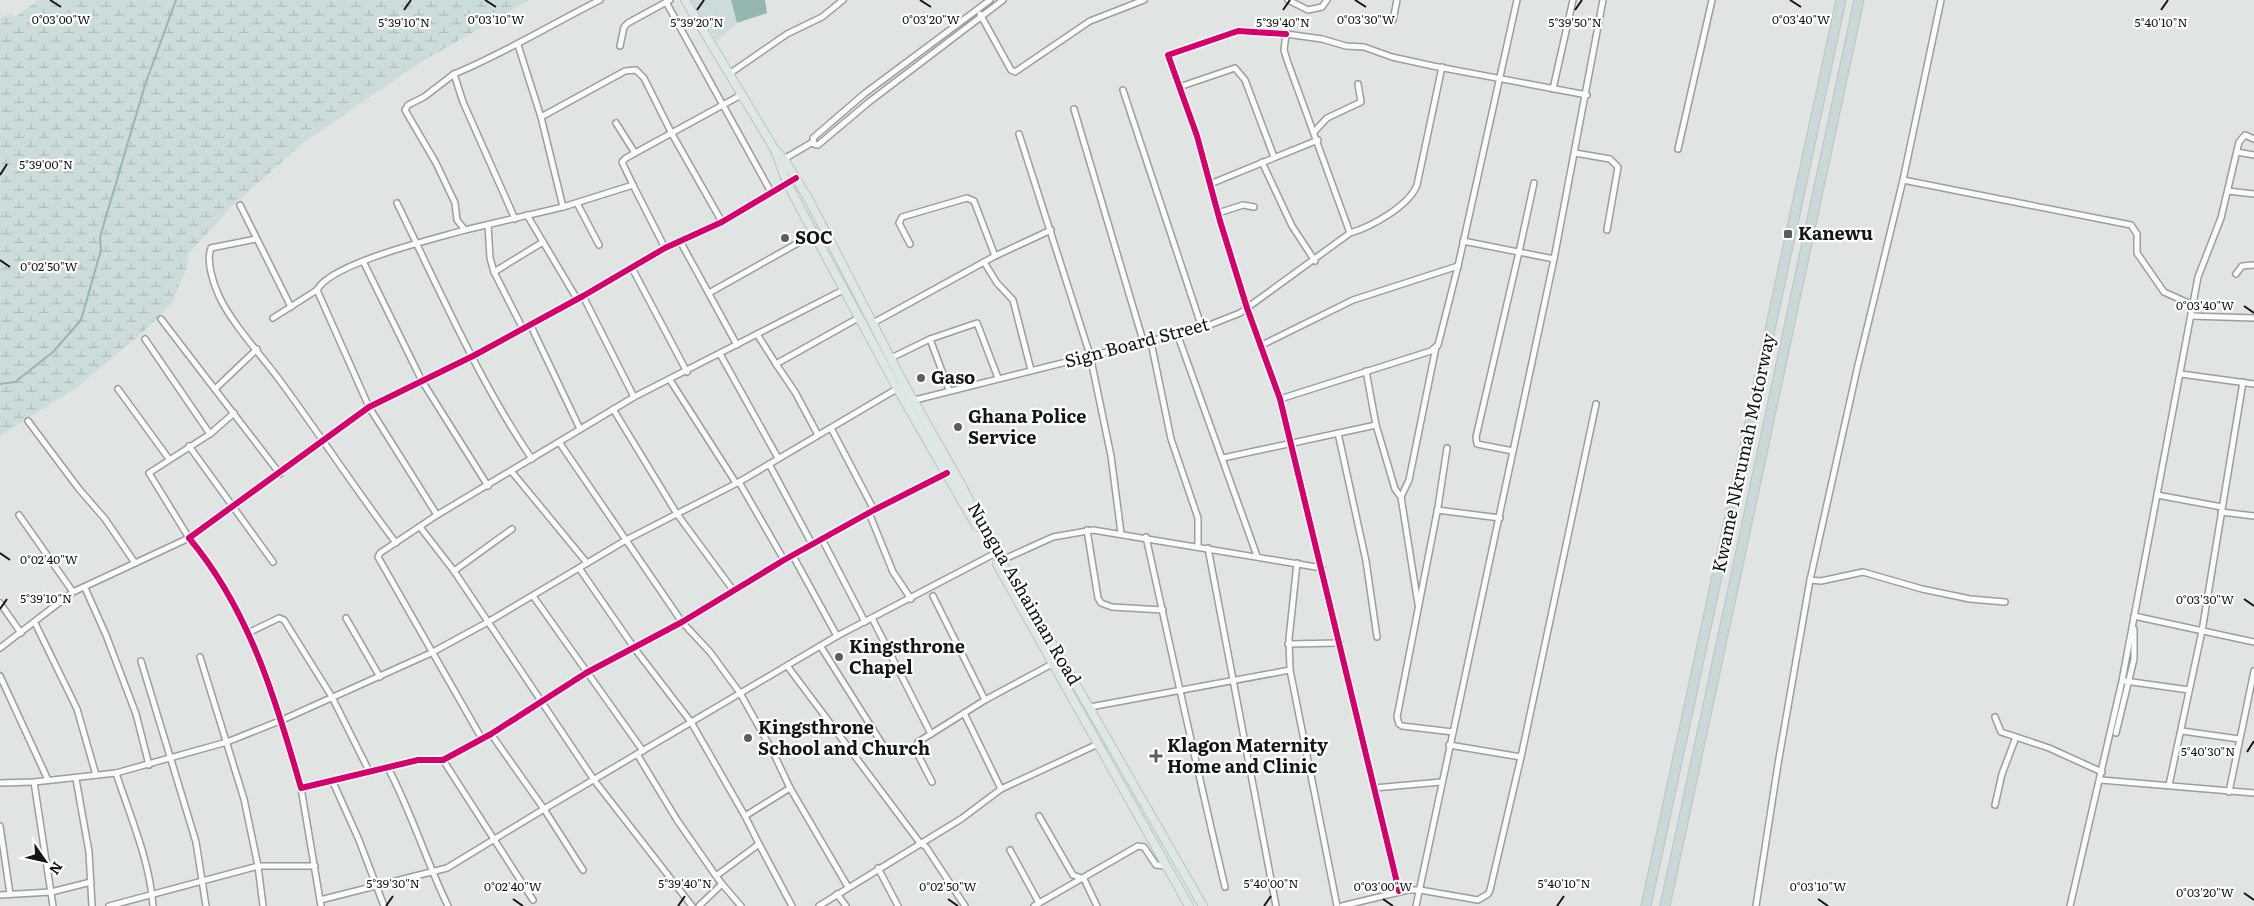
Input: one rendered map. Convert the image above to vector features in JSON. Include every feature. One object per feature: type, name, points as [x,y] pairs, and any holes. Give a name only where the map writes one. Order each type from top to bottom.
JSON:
[{"type":"highway","name":"Kwame Nkrumah Motorway","points":[[1646,906],[1841,0]]},
{"type":"highway","name":"Kwame Nkrumah Motorway","points":[[1665,906],[1859,0]]},
{"type":"main road","name":"Nungua Ashaiman Road","points":[[685,0],[775,150],[787,182],[860,317],[901,386],[914,400],[962,484],[998,562],[1052,664],[1189,906]]},
{"type":"main road","name":"Nungua Ashaiman Road","points":[[775,150],[784,158],[796,178],[891,358],[905,403],[992,555],[1090,707],[1203,906]]},
{"type":"street","points":[[465,230],[457,220],[454,203],[436,163],[405,110],[454,74],[495,57],[539,31],[600,0]]},
{"type":"street","points":[[729,74],[787,34],[822,16],[843,0]]},
{"type":"street","points":[[784,158],[813,142],[813,138],[864,94],[990,0]]},
{"type":"street","points":[[813,142],[818,145],[870,102],[1003,0]]},
{"type":"street","points":[[977,10],[1011,70],[1015,72],[1090,21],[1116,9],[1144,0]]},
{"type":"street","points":[[1288,0],[1308,10],[1322,7],[1328,0]]},
{"type":"street","points":[[1393,20],[1397,0]]},
{"type":"street","points":[[1401,497],[1409,480],[1436,347],[1442,334],[1458,266],[1517,0]]},
{"type":"street","points":[[1553,89],[1573,0]]},
{"type":"street","points":[[1416,906],[1554,259],[1603,0]]},
{"type":"street","points":[[1678,149],[1712,0]]},
{"type":"street","points":[[1756,906],[1810,580],[1860,356],[1903,180],[1941,0]]},
{"type":"street","points":[[620,46],[624,27],[628,23],[668,1],[771,192]]},
{"type":"street","points":[[1399,891],[1280,398],[1247,308],[1197,136],[1168,55],[1238,31],[1286,34],[1322,39],[1346,46],[1364,47],[1392,57],[1586,95]]},
{"type":"street","points":[[1286,34],[1284,50],[1287,60],[1318,140],[1350,234]]},
{"type":"street","points":[[518,45],[541,117],[563,207]]},
{"type":"street","name":"Sign Board Street","points":[[905,403],[949,390],[1090,355],[1178,336],[1202,328],[1247,308],[1315,261],[1350,234],[1361,230],[1399,207],[1414,193],[1442,67]]},
{"type":"street","points":[[1179,87],[1235,68],[1246,80],[1274,157]]},
{"type":"street","points":[[541,117],[625,71],[636,70],[644,78],[672,134],[722,222]]},
{"type":"street","points":[[454,74],[463,102],[515,218]]},
{"type":"street","points":[[1314,132],[1327,118],[1361,102],[1358,84]]},
{"type":"street","points":[[1123,90],[1202,328]]},
{"type":"street","points":[[864,94],[870,102]]},
{"type":"street","points":[[665,248],[622,162],[741,95]]},
{"type":"street","points":[[1074,109],[1144,344]]},
{"type":"street","points":[[616,123],[635,153]]},
{"type":"street","points":[[1020,134],[1090,355],[1111,456],[1121,532]]},
{"type":"street","points":[[2116,733],[2134,616],[2200,266],[2221,218],[2241,138],[2245,135],[2254,138]]},
{"type":"street","points":[[1210,184],[1318,140]]},
{"type":"street","points":[[2237,152],[2254,155]]},
{"type":"street","points":[[1575,153],[1610,159],[1618,167],[1607,230]]},
{"type":"street","points":[[1262,162],[1292,226],[1315,261]]},
{"type":"street","points":[[0,648],[73,592],[189,538],[280,474],[369,407],[473,356],[583,296],[665,248],[722,222],[796,178]]},
{"type":"street","points":[[1903,180],[2131,225],[2137,234],[2136,253],[2164,292],[2193,306]]},
{"type":"street","points":[[1513,450],[1482,446],[1477,444],[1476,437],[1520,252],[1534,183]]},
{"type":"street","points":[[274,318],[317,290],[322,282],[363,261],[416,243],[563,207],[633,185]]},
{"type":"street","points":[[2228,191],[2254,194]]},
{"type":"street","points":[[910,244],[899,223],[902,217],[967,198],[974,201],[995,256]]},
{"type":"street","points":[[577,203],[599,245]]},
{"type":"street","points":[[397,204],[473,356],[517,437],[532,459]]},
{"type":"street","points":[[240,205],[291,307]]},
{"type":"street","points":[[1218,213],[1243,205],[1254,207]]},
{"type":"street","points":[[526,215],[577,299]]},
{"type":"street","points":[[488,225],[490,258],[494,272],[522,328]]},
{"type":"street","points":[[873,323],[995,256],[1051,230]]},
{"type":"street","points":[[709,293],[814,234]]},
{"type":"street","points":[[256,239],[215,246],[209,254],[219,296],[396,543]]},
{"type":"street","points":[[1463,241],[1554,259]]},
{"type":"street","points":[[494,272],[543,242]]},
{"type":"street","points":[[680,242],[737,345]]},
{"type":"street","points":[[363,261],[422,381],[488,486]]},
{"type":"street","points":[[984,262],[997,283],[1013,300],[1031,370]]},
{"type":"street","points":[[2236,274],[2242,266],[2254,265]]},
{"type":"street","points":[[1260,346],[1352,300],[1458,266]]},
{"type":"street","points":[[632,268],[687,372]]},
{"type":"street","points":[[482,739],[378,557],[437,516],[634,397],[687,372],[845,289]]},
{"type":"street","points":[[317,290],[369,407],[437,516]]},
{"type":"street","points":[[583,296],[634,397]]},
{"type":"street","points":[[2191,316],[2254,318]]},
{"type":"street","points":[[776,364],[860,317]]},
{"type":"street","points":[[161,319],[280,474]]},
{"type":"street","points":[[891,358],[930,339],[977,323],[998,378]]},
{"type":"street","points":[[530,324],[580,429]]},
{"type":"street","points":[[757,334],[796,392],[818,435]]},
{"type":"street","points":[[1178,336],[1257,556]]},
{"type":"street","points":[[145,339],[210,434]]},
{"type":"street","points":[[930,339],[949,390]]},
{"type":"street","points":[[1151,342],[1169,433],[1198,518],[1198,546]]},
{"type":"street","points":[[1280,398],[1431,351],[1436,347]]},
{"type":"street","points":[[215,389],[258,349]]},
{"type":"street","points":[[720,354],[778,458]]},
{"type":"street","points":[[1366,371],[1376,425],[1395,489],[1401,497],[1418,607]]},
{"type":"street","points":[[2181,374],[2254,384]]},
{"type":"street","points":[[670,380],[784,560]]},
{"type":"street","points":[[2169,785],[2202,631],[2244,382]]},
{"type":"street","points":[[0,782],[76,779],[116,773],[171,759],[226,742],[282,720],[380,677],[488,622],[626,540],[737,483],[901,386]]},
{"type":"street","points":[[118,389],[169,459]]},
{"type":"street","points":[[1342,906],[1399,891],[1420,890],[1478,900],[1488,894],[1521,758],[1596,404]]},
{"type":"street","points":[[613,410],[677,514],[733,590]]},
{"type":"street","points":[[234,413],[210,434],[149,473],[189,538],[204,556],[232,600],[248,632],[282,720],[301,788],[320,903],[376,884],[447,868],[690,722],[788,667],[837,636],[992,555]]},
{"type":"street","points":[[28,421],[79,489],[105,519],[135,563]]},
{"type":"street","points":[[1223,458],[1376,425]]},
{"type":"street","points":[[831,428],[872,512],[893,572],[911,599]]},
{"type":"street","points":[[1338,433],[1366,561],[1377,637]]},
{"type":"street","points":[[559,442],[682,622],[710,652],[740,693],[773,752],[790,788],[848,887]]},
{"type":"street","points":[[189,446],[273,562]]},
{"type":"street","points":[[1447,448],[1398,721],[1402,726],[1453,732]]},
{"type":"street","points":[[769,464],[812,544]]},
{"type":"street","points":[[512,472],[587,563]]},
{"type":"street","points":[[301,788],[418,760],[443,760],[491,734],[586,673],[635,649],[812,544],[947,474]]},
{"type":"street","points":[[2156,495],[2254,516]]},
{"type":"street","points":[[1437,510],[1500,518]]},
{"type":"street","points":[[19,515],[73,592]]},
{"type":"street","points":[[420,527],[454,571],[594,780],[692,906]]},
{"type":"street","points":[[454,571],[512,529]]},
{"type":"street","points":[[1087,530],[1098,598],[1101,603],[1112,607],[1163,610]]},
{"type":"street","points":[[998,562],[1053,537],[1087,530],[1121,532],[1322,568]]},
{"type":"street","points":[[1146,537],[1174,654],[1179,690],[1225,887]]},
{"type":"street","points":[[822,539],[865,622]]},
{"type":"street","points":[[1208,548],[1235,680],[1276,906]]},
{"type":"street","points":[[793,556],[837,636]]},
{"type":"street","points":[[1297,564],[1288,644],[1290,670],[1337,906]]},
{"type":"street","points":[[579,568],[635,649],[690,722],[745,816],[792,906]]},
{"type":"street","points":[[1810,580],[1821,581],[1863,572],[1922,589],[1970,599],[2005,602]]},
{"type":"street","points":[[85,588],[106,635],[136,714],[149,765]]},
{"type":"street","points":[[533,596],[643,751]]},
{"type":"street","points":[[934,596],[985,700]]},
{"type":"street","points":[[0,603],[21,633]]},
{"type":"street","points":[[2134,616],[2254,642]]},
{"type":"street","points":[[248,632],[279,618],[284,620],[332,698],[369,771]]},
{"type":"street","points":[[346,618],[380,677]]},
{"type":"street","points":[[872,618],[930,734]]},
{"type":"street","points":[[35,623],[77,709],[96,775]]},
{"type":"street","points":[[1288,644],[1340,643]]},
{"type":"street","points":[[821,647],[886,750]]},
{"type":"street","points":[[200,657],[244,799],[258,866],[263,906]]},
{"type":"street","points":[[141,661],[196,842],[204,882],[206,906]]},
{"type":"street","points":[[932,782],[915,745],[985,700],[1052,664]]},
{"type":"street","points":[[788,667],[920,843],[930,852],[965,906]]},
{"type":"street","points":[[1090,707],[1290,670]]},
{"type":"street","points":[[2229,792],[2254,672]]},
{"type":"street","points":[[0,676],[48,780]]},
{"type":"street","points":[[2125,681],[2188,690]]},
{"type":"street","points":[[2070,906],[2125,681]]},
{"type":"street","points":[[964,713],[1002,789]]},
{"type":"street","points":[[1995,717],[2001,732],[2049,748],[2102,772]]},
{"type":"street","points":[[2182,731],[2239,739]]},
{"type":"street","points":[[491,734],[544,809],[583,870]]},
{"type":"street","points":[[1995,805],[2002,774],[2016,737]]},
{"type":"street","points":[[819,906],[878,868],[961,819],[1002,789],[1098,744]]},
{"type":"street","points":[[1449,745],[1521,758]]},
{"type":"street","points":[[637,754],[676,820],[722,884],[741,906]]},
{"type":"street","points":[[443,760],[533,900]]},
{"type":"street","points":[[388,768],[412,818],[431,872],[448,906]]},
{"type":"street","points":[[116,773],[152,893],[153,906]]},
{"type":"street","points":[[76,779],[89,852],[92,906]]},
{"type":"street","points":[[332,780],[384,906]]},
{"type":"street","points":[[2101,780],[2254,793]]},
{"type":"street","points":[[34,782],[53,906]]},
{"type":"street","points":[[1374,788],[1441,782]]},
{"type":"street","points":[[745,816],[790,788]]},
{"type":"street","points":[[1039,816],[1073,875],[1084,879],[1097,906]]},
{"type":"street","points":[[0,826],[10,894]]},
{"type":"street","points":[[716,876],[759,844]]},
{"type":"street","points":[[1010,850],[1037,904],[1084,879],[1101,866],[1138,846],[1144,847],[1156,866],[1166,866]]},
{"type":"street","points":[[109,906],[258,866],[315,866]]},
{"type":"street","points":[[878,868],[898,906]]},
{"type":"street","points":[[0,895],[51,892],[91,882]]},
{"type":"street","points":[[699,906],[722,884]]},
{"type":"street","points":[[837,894],[846,906]]},
{"type":"green space","points":[[39,0],[529,0],[419,63],[303,143],[233,205],[188,254],[187,267],[172,303],[142,333],[76,388],[0,436],[0,19],[11,13],[15,17]]},
{"type":"green space","points":[[691,0],[731,0],[737,23],[717,41]]},
{"type":"water","points":[[731,0],[765,0],[767,13],[737,23]]},
{"type":"waterway","points":[[0,384],[15,382],[53,352],[81,320],[101,250],[100,237],[145,85],[176,0]]},
{"type":"cycle path","points":[[1286,34],[1238,31],[1168,55],[1197,136],[1220,221],[1247,308],[1280,399],[1399,891]]},
{"type":"cycle path","points":[[796,178],[722,222],[665,248],[583,296],[473,356],[369,407],[189,538],[210,566],[244,625],[270,689],[301,788],[418,760],[443,760],[491,734],[586,673],[682,622],[784,560],[874,510],[947,473]]},
{"type":"place","name":"Kanewu","points":[[1788,234]]},
{"type":"place","name":"SOC","points":[[785,238]]},
{"type":"place","name":"Gaso","points":[[921,378]]},
{"type":"place","name":"Ghana Police Service","points":[[958,427]]},
{"type":"place","name":"Kingsthrone Chapel","points":[[839,657]]},
{"type":"place","name":"Kingsthrone School and Church","points":[[748,738]]},
{"type":"place","name":"Klagon Maternity Home and Clinic","points":[[1156,756]]}]
